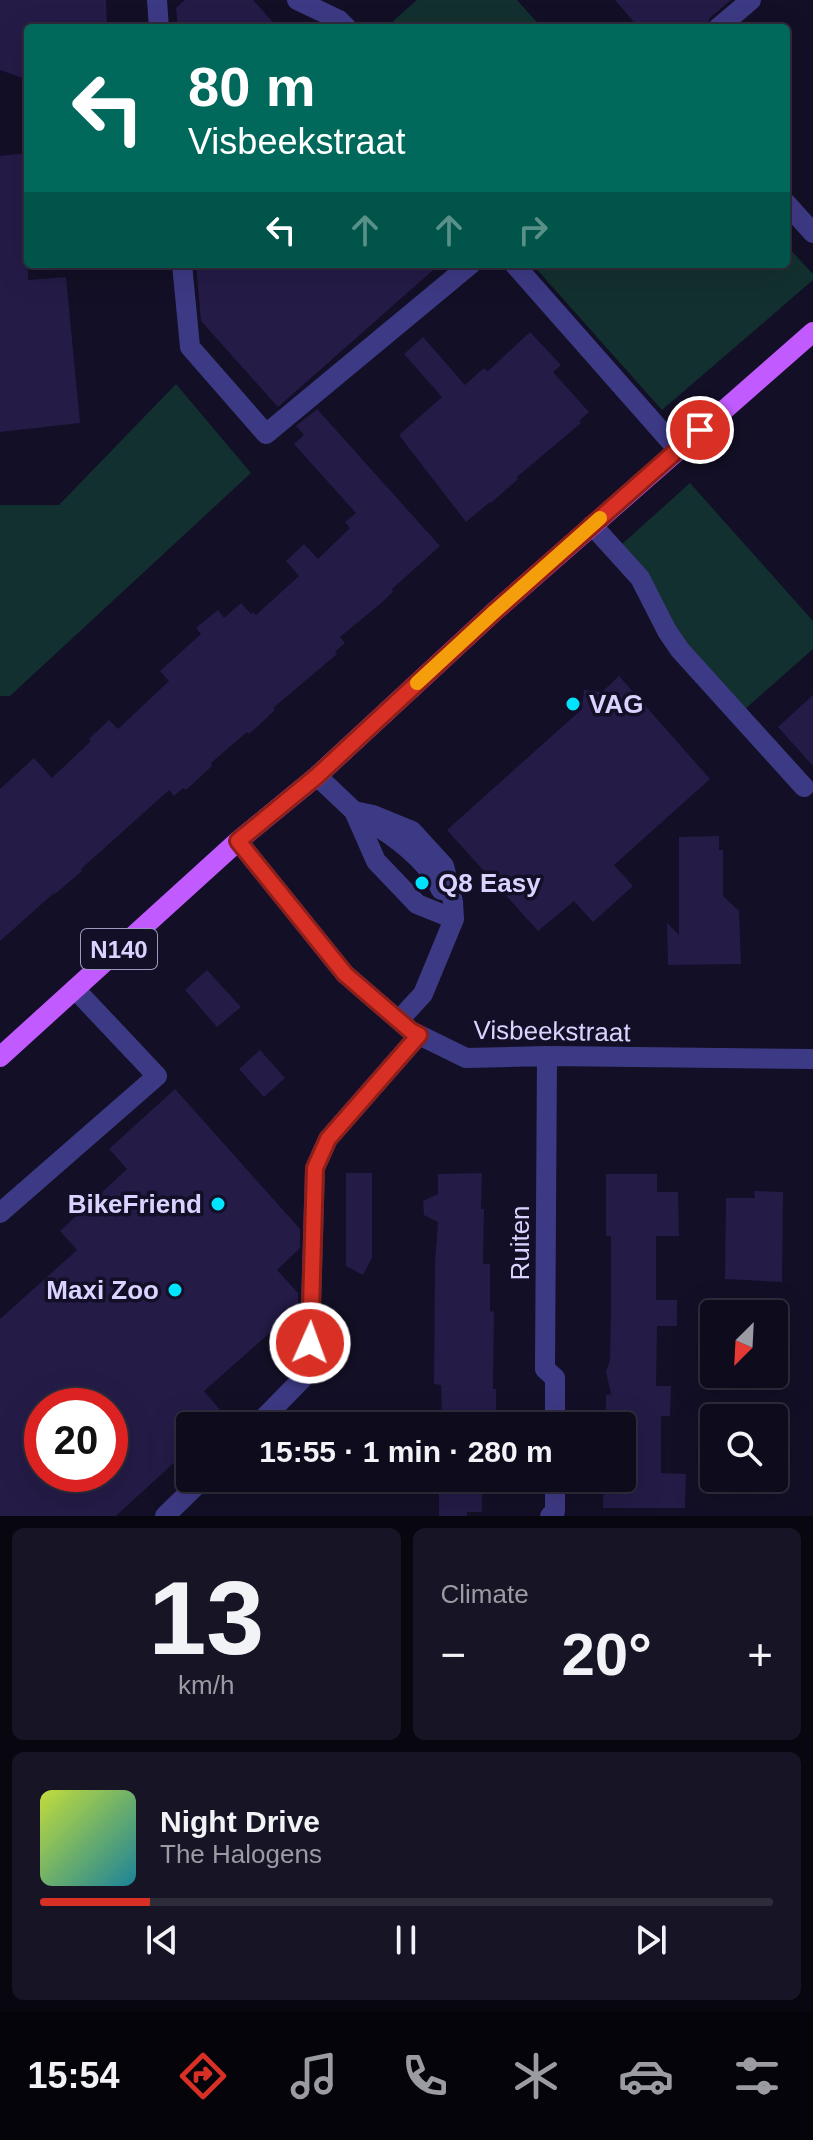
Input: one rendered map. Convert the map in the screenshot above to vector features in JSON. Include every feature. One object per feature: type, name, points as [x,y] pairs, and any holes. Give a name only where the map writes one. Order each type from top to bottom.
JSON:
[{"type":"main road","name":"N140","points":[[0,1057],[238,841],[317,776],[494,612],[813,332]]},
{"type":"street","points":[[157,0],[159,24]]},
{"type":"street","points":[[297,0],[343,24]]},
{"type":"street","points":[[723,24],[751,0]]},
{"type":"street","points":[[790,207],[813,233]]},
{"type":"street","points":[[182,268],[190,347],[266,434],[466,268]]},
{"type":"street","points":[[518,268],[678,450]]},
{"type":"street","points":[[592,525],[640,578],[680,650],[804,787]]},
{"type":"street","points":[[317,776],[354,811],[376,861],[417,904],[454,919]]},
{"type":"street","points":[[354,811],[373,815],[412,831],[444,866],[453,902],[454,919],[423,994],[399,1020]]},
{"type":"street","name":"Visbeekstraat","points":[[238,841],[345,974],[419,1035],[466,1058],[813,1059]]},
{"type":"street","points":[[0,1213],[157,1076],[75,989]]},
{"type":"street","points":[[270,1412],[309,1372],[315,1168],[328,1139],[419,1035]]},
{"type":"street","name":"Ruiten","points":[[547,1056],[545,1369],[555,1378],[555,1412]]},
{"type":"street","points":[[165,1516],[190,1492]]},
{"type":"street","points":[[550,1516],[555,1511],[555,1492]]},
{"type":"green space","points":[[417,0],[517,0],[538,24],[396,24],[393,21]]},
{"type":"green space","points":[[790,249],[813,274],[813,280],[662,410],[536,268],[790,268]]},
{"type":"green space","points":[[176,384],[251,473],[10,696],[0,696],[0,505],[59,505]]},
{"type":"green space","points":[[690,483],[813,621],[813,649],[745,709],[680,636],[621,545]]},
{"type":"building","points":[[0,0],[106,0],[107,24],[24,24],[24,79],[0,70]]},
{"type":"building","points":[[185,0],[253,0],[274,24],[178,24],[176,8]]},
{"type":"building","points":[[615,0],[731,0],[707,24],[636,24]]},
{"type":"building","points":[[24,153],[24,268],[28,268],[28,280],[66,277],[80,423],[0,432],[0,156]]},
{"type":"building","points":[[196,268],[435,268],[278,407],[201,321]]},
{"type":"building","points":[[530,332],[561,365],[553,372],[589,412],[579,421],[581,423],[466,522],[399,435],[442,397],[404,354],[423,337],[465,385],[484,368],[488,371]]},
{"type":"building","points":[[317,409],[440,546],[392,589],[393,592],[380,604],[340,637],[345,643],[335,652],[337,654],[273,708],[275,710],[249,734],[247,732],[211,763],[212,766],[186,790],[183,788],[174,796],[169,790],[82,871],[0,941],[0,789],[34,758],[52,778],[109,720],[118,729],[169,681],[160,671],[201,634],[196,628],[218,610],[224,618],[241,603],[256,615],[299,576],[286,561],[304,544],[318,559],[350,528],[345,522],[356,513],[294,444],[304,435],[296,426]]},
{"type":"building","points":[[619,676],[710,779],[614,865],[633,886],[593,922],[574,901],[538,931],[447,830],[582,709],[584,690],[602,692]]},
{"type":"building","points":[[813,695],[813,766],[778,727]]},
{"type":"building","points":[[719,836],[719,850],[723,850],[723,896],[739,911],[741,964],[668,965],[667,923],[679,935],[679,837]]},
{"type":"building","points":[[207,970],[241,1007],[217,1027],[185,990]]},
{"type":"building","points":[[260,1050],[285,1078],[264,1097],[239,1069]]},
{"type":"building","points":[[175,1089],[300,1229],[300,1248],[277,1270],[298,1293],[298,1308],[204,1391],[222,1412],[176,1412],[176,1461],[116,1516],[0,1516],[0,1319],[77,1250],[60,1231],[127,1169],[109,1149]]},
{"type":"building","points":[[346,1173],[372,1173],[372,1258],[363,1275],[346,1266]]},
{"type":"building","points":[[482,1173],[483,1264],[490,1264],[496,1412],[442,1412],[441,1385],[434,1384],[438,1222],[424,1215],[423,1201],[438,1194],[438,1174]]},
{"type":"building","points":[[606,1174],[657,1174],[657,1192],[678,1192],[679,1236],[656,1236],[656,1300],[677,1300],[677,1326],[657,1326],[656,1386],[671,1386],[670,1416],[661,1416],[661,1473],[686,1474],[685,1508],[603,1508],[604,1492],[636,1492],[636,1412],[606,1412],[606,1395],[611,1394],[606,1372],[610,1360],[611,1236],[606,1236]]},
{"type":"building","points":[[754,1191],[783,1192],[782,1282],[725,1279],[726,1198],[755,1198]]},
{"type":"building","points":[[439,1492],[482,1492],[482,1512],[467,1512],[467,1516],[439,1516]]},
{"type":"slow traffic","points":[[417,683],[600,518]]},
{"type":"place","name":"VAG","points":[[573,704]]},
{"type":"place","name":"Q8 Easy","points":[[422,883]]},
{"type":"place","name":"BikeFriend","points":[[218,1204]]},
{"type":"place","name":"Maxi Zoo","points":[[175,1290]]},
{"type":"route","points":[[310,1343],[315,1168],[328,1139],[419,1035],[345,974],[238,841],[317,776],[494,612],[700,430]]}]
